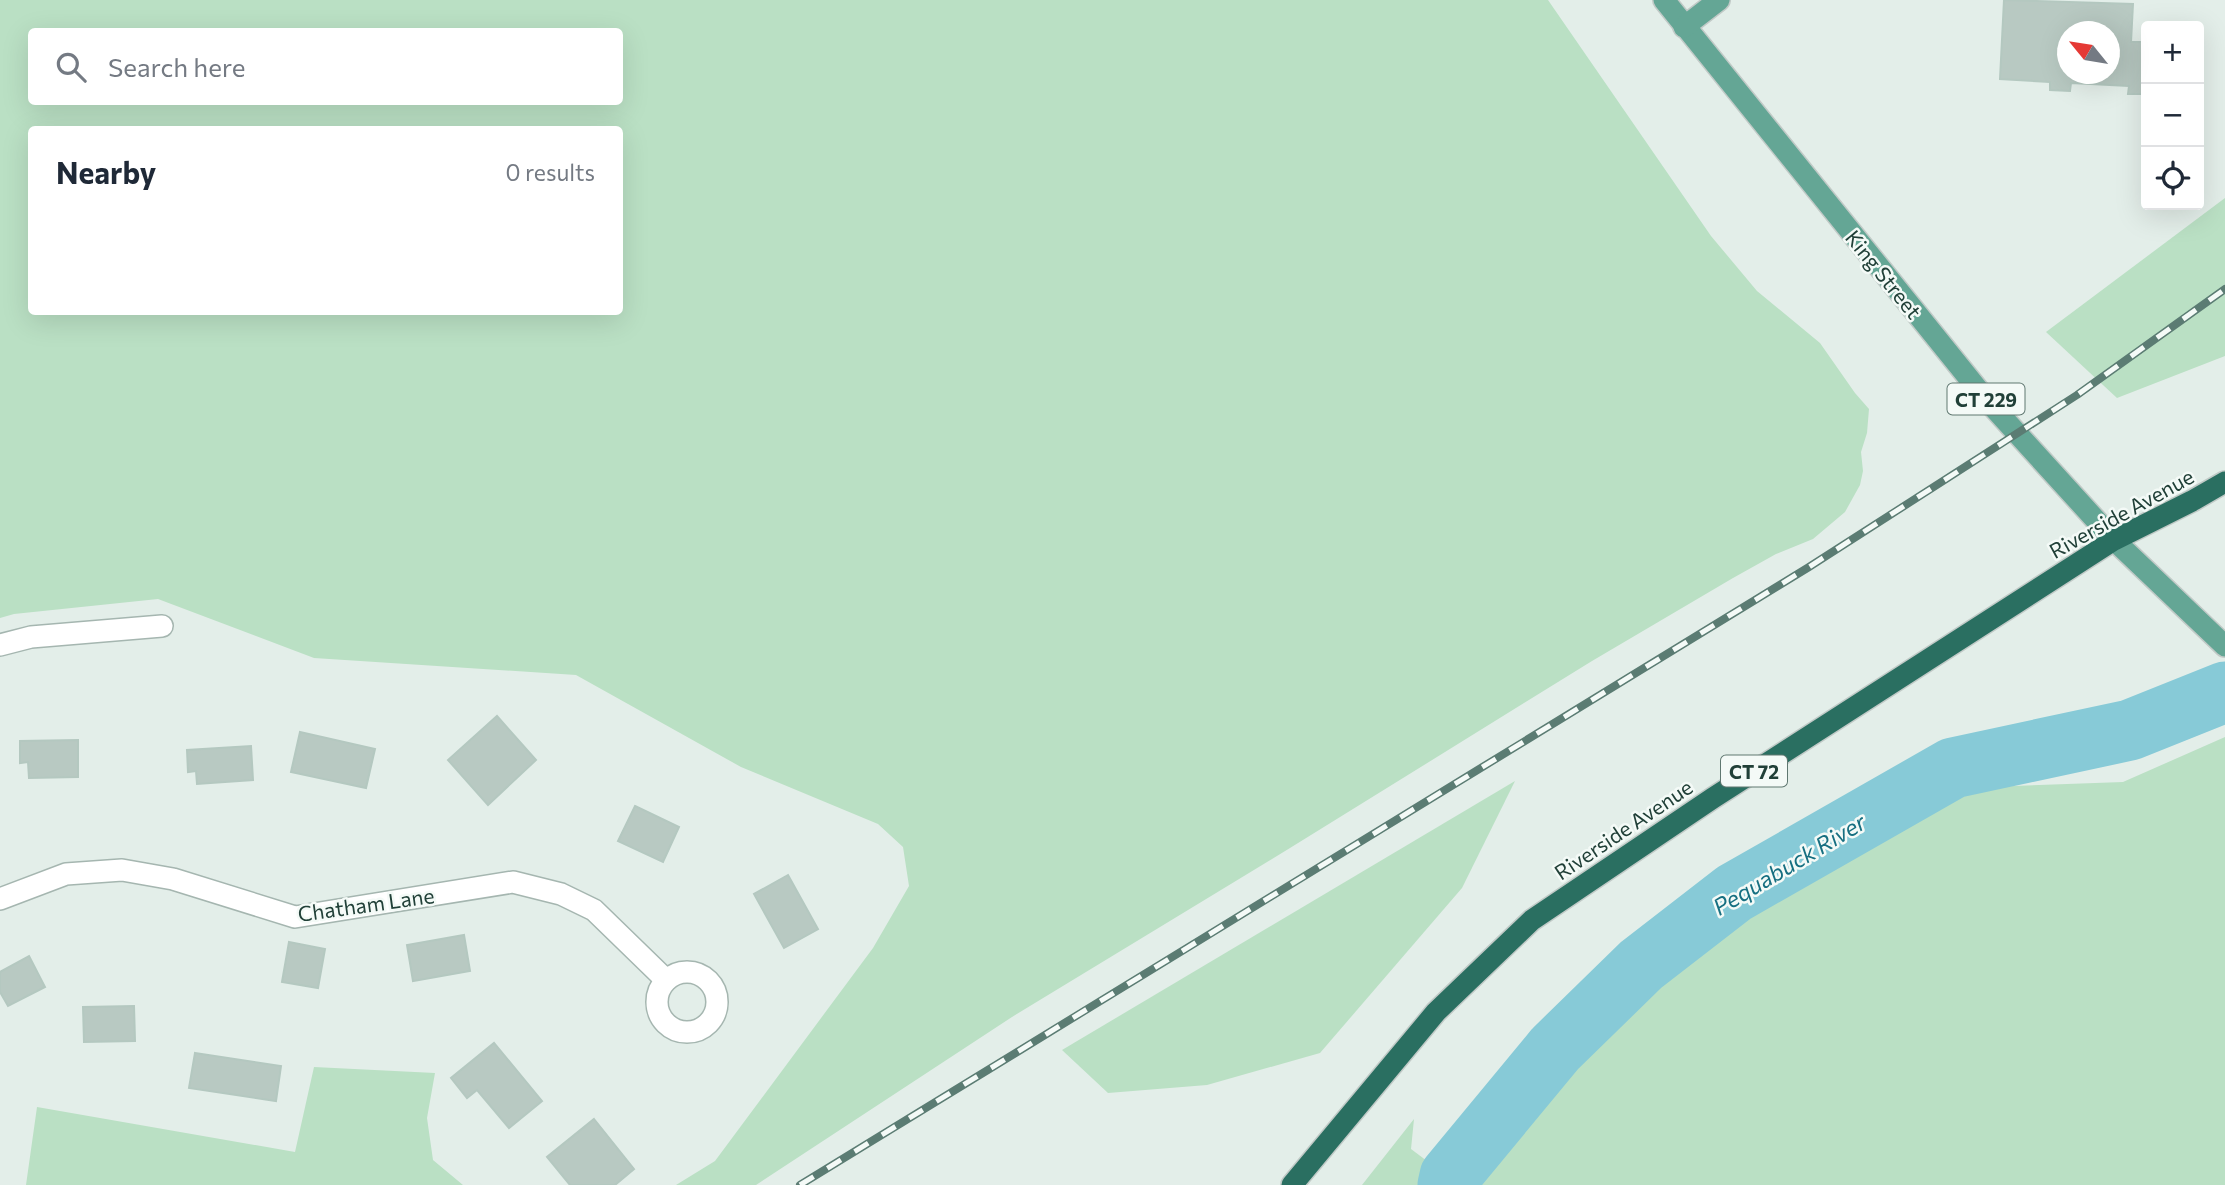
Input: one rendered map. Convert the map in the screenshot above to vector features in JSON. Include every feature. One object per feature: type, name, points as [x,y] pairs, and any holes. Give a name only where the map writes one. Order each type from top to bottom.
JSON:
[{"type":"highway","name":"Riverside Avenue","points":[[1292,1185],[1436,1012],[1532,920],[1713,798],[2114,540],[2225,482]]},
{"type":"main road","name":"King Street","points":[[1664,0],[1984,397],[2114,540]]},
{"type":"main road","points":[[1684,27],[1719,0]]},
{"type":"main road","name":"CT 229","points":[[2114,540],[2218,640]]},
{"type":"street","points":[[0,645],[30,636],[162,626]]},
{"type":"street","name":"Chatham Lane","points":[[0,899],[66,874],[122,870],[173,879],[295,917],[513,882],[561,894],[594,910],[666,980]]},
{"type":"green space","points":[[0,0],[1548,0],[1711,236],[1757,291],[1820,343],[1869,409],[1867,433],[1861,452],[1863,471],[1860,485],[1845,512],[1813,539],[1776,554],[1592,661],[1012,1017],[756,1185],[676,1185],[715,1161],[873,948],[909,886],[903,847],[878,824],[741,767],[576,675],[314,658],[158,599],[14,614],[0,618]]},
{"type":"green space","points":[[2225,198],[2225,356],[2117,398],[2046,332]]},
{"type":"green space","points":[[2225,737],[2225,1185],[1475,1185],[1483,1158],[1573,1053],[1749,911],[1957,788],[2123,782]]},
{"type":"green space","points":[[1515,781],[1462,888],[1320,1053],[1207,1085],[1108,1093],[1062,1050]]},
{"type":"green space","points":[[314,1067],[435,1073],[427,1118],[433,1160],[463,1185],[26,1185],[37,1107],[295,1152]]},
{"type":"green space","points":[[1414,1119],[1411,1149],[1427,1161],[1421,1185],[1362,1185]]},
{"type":"building","points":[[2004,0],[2133,4],[2131,42],[2141,42],[2141,94],[2128,94],[2129,86],[2090,84],[2120,84],[2120,21],[2057,21],[2057,84],[2071,84],[2070,91],[2050,90],[2050,82],[2000,79]]},
{"type":"building","points":[[497,716],[536,760],[488,805],[448,760]]},
{"type":"building","points":[[300,732],[375,749],[366,788],[291,772]]},
{"type":"building","points":[[78,740],[78,777],[29,778],[28,762],[20,763],[20,741]]},
{"type":"building","points":[[251,746],[253,780],[197,784],[196,771],[188,772],[187,750]]},
{"type":"building","points":[[635,806],[679,827],[663,862],[618,841]]},
{"type":"building","points":[[788,875],[818,929],[784,948],[754,894]]},
{"type":"building","points":[[464,935],[470,971],[413,981],[407,945]]},
{"type":"building","points":[[289,942],[325,949],[318,988],[282,982]]},
{"type":"building","points":[[29,956],[45,987],[8,1006],[0,992],[0,972]]},
{"type":"building","points":[[134,1006],[135,1041],[84,1042],[83,1007]]},
{"type":"building","points":[[494,1043],[542,1101],[509,1128],[477,1090],[467,1098],[451,1078]]},
{"type":"building","points":[[195,1053],[281,1066],[276,1101],[189,1088]]},
{"type":"building","points":[[594,1119],[634,1169],[615,1185],[570,1185],[547,1157]]},
{"type":"waterway","name":"Pequabuck River","points":[[1448,1185],[1450,1176],[1555,1049],[1641,965],[1734,893],[1953,768],[2130,730],[2225,692]]},
{"type":"railway","points":[[800,1185],[1809,567],[2077,395],[2225,289]]}]
